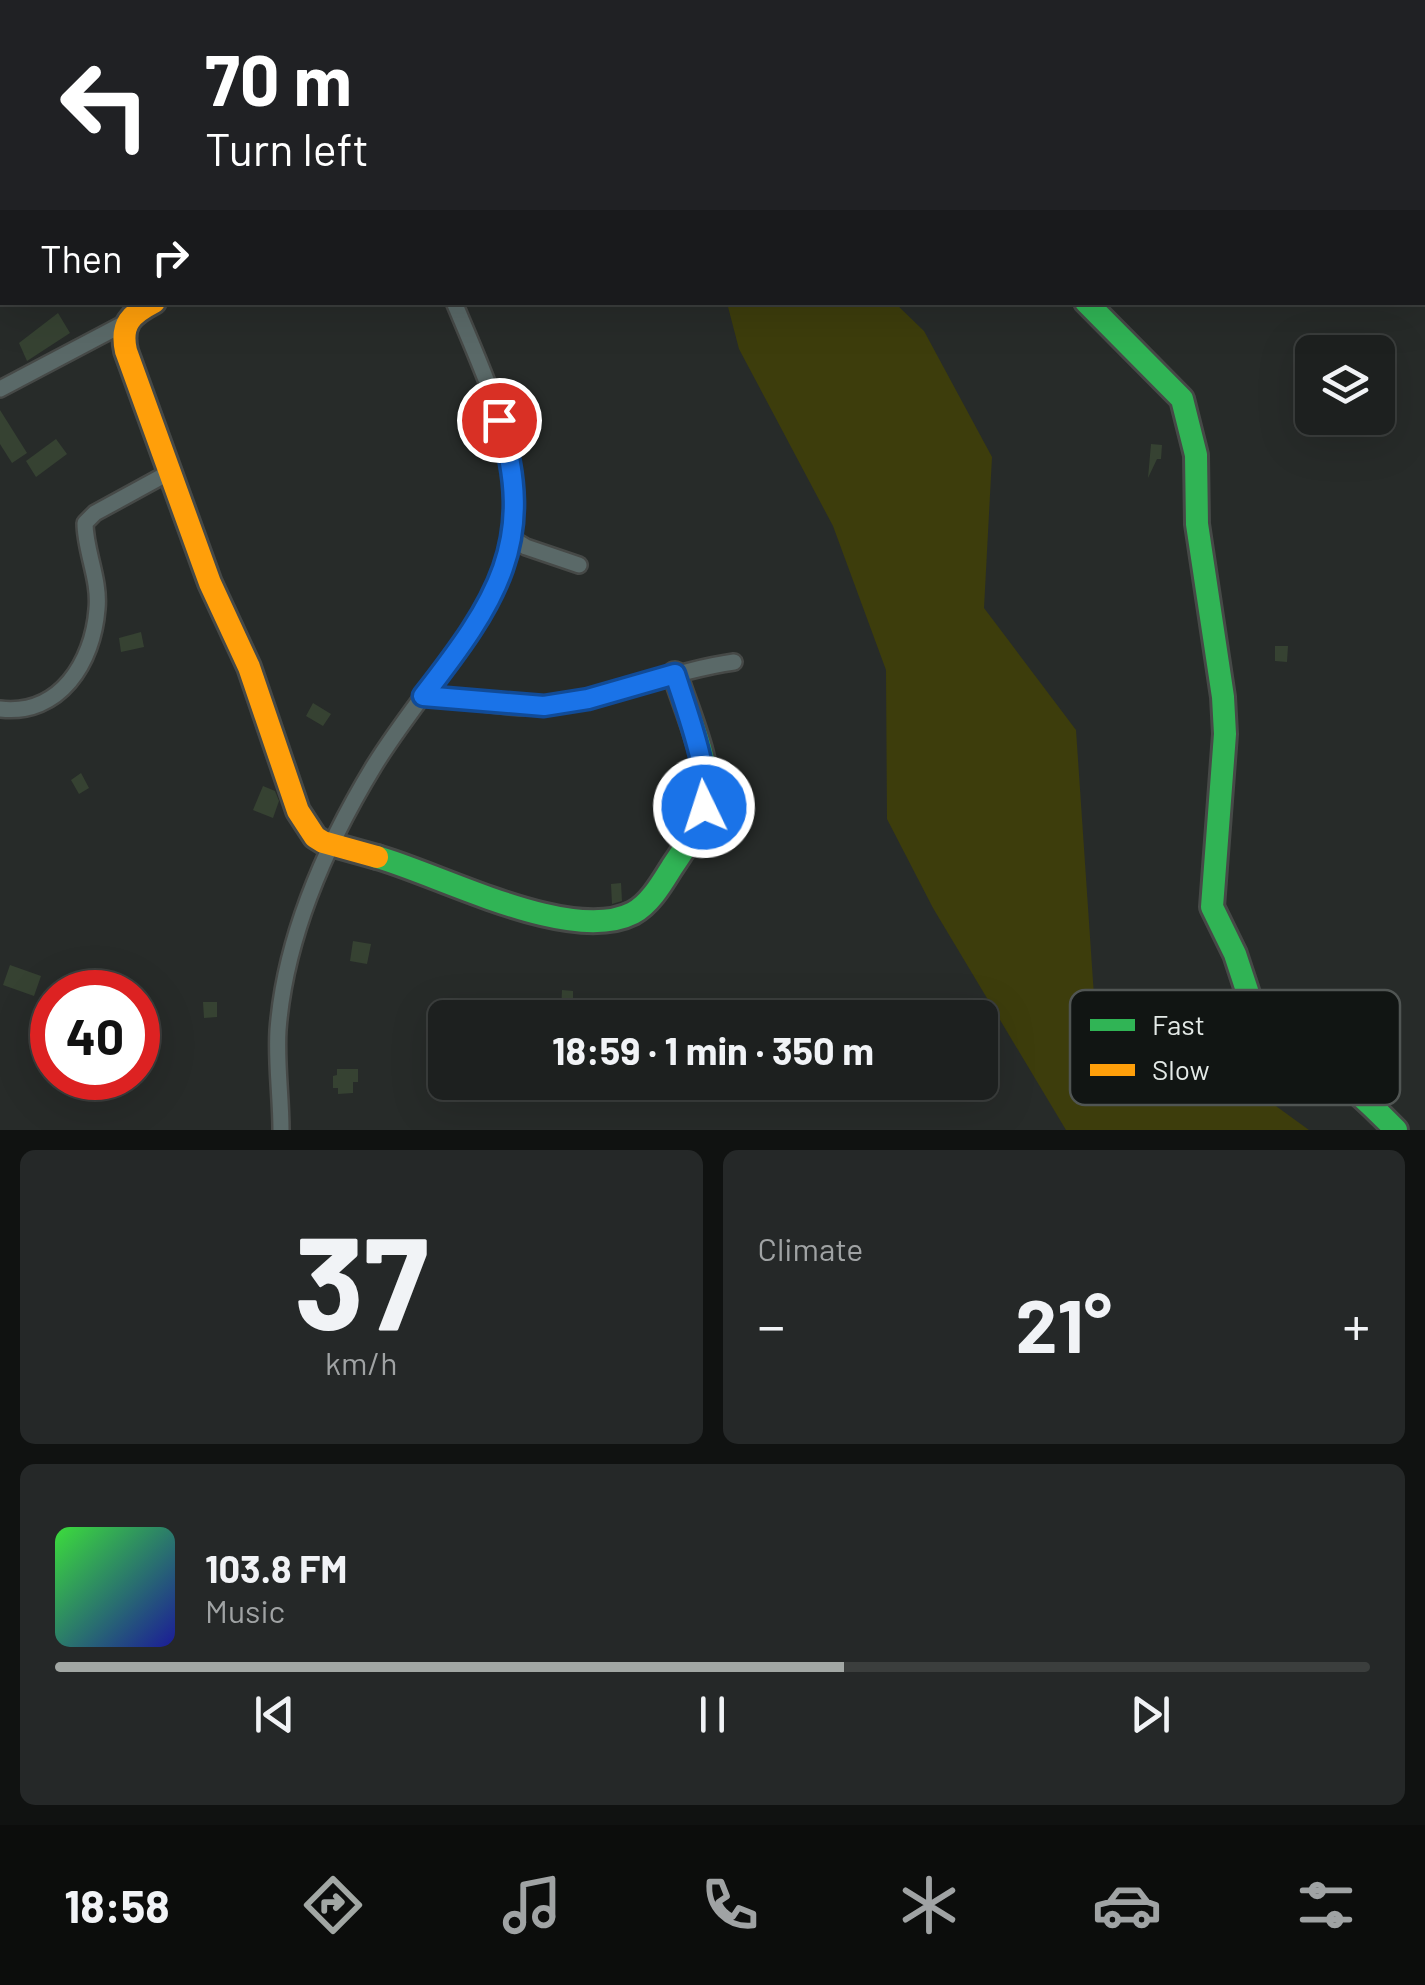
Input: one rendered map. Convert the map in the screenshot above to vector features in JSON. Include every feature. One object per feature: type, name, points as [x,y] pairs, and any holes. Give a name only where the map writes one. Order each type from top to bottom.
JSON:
[{"type":"street","points":[[0,389],[125,323],[149,305]]},
{"type":"street","points":[[281,1130],[278,1031],[286,983],[294,942],[330,846],[375,765],[485,609],[496,588],[511,538],[516,511],[509,451],[455,305]]},
{"type":"street","points":[[1089,305],[1182,399],[1196,455],[1197,524],[1222,683],[1225,734],[1212,862],[1212,907],[1247,990]]},
{"type":"street","points":[[125,323],[121,334],[126,350],[210,583],[249,667],[298,810],[315,836],[330,846],[406,866],[516,907],[561,918],[604,922],[634,913],[655,893],[681,854],[707,798],[704,766],[675,674]]},
{"type":"street","points":[[0,709],[40,705],[74,678],[90,642],[98,608],[85,522],[170,472]]},
{"type":"street","points":[[511,538],[580,565]]},
{"type":"street","points":[[423,696],[544,706],[588,699],[734,662]]},
{"type":"street","points":[[1372,1105],[1396,1130]]},
{"type":"shaded area","points":[[728,305],[897,305],[924,331],[992,457],[984,608],[1076,730],[1094,990],[1070,990],[1070,1105],[1274,1105],[1309,1130],[1066,1130],[998,1016],[998,1000],[988,1000],[933,908],[887,819],[886,670],[833,526],[739,349]]},
{"type":"building","points":[[58,313],[70,333],[27,361],[19,343]]},
{"type":"building","points":[[0,410],[27,453],[12,463],[0,444]]},
{"type":"building","points":[[56,439],[67,454],[36,477],[26,461]]},
{"type":"building","points":[[1151,444],[1162,445],[1161,459],[1157,459],[1148,478]]},
{"type":"building","points":[[141,632],[144,647],[121,652],[119,638]]},
{"type":"building","points":[[1275,646],[1288,646],[1287,662],[1275,661]]},
{"type":"building","points":[[313,703],[331,714],[323,726],[306,716]]},
{"type":"building","points":[[81,773],[89,788],[79,794],[71,780]]},
{"type":"building","points":[[263,786],[275,791],[279,801],[273,818],[253,810]]},
{"type":"building","points":[[621,883],[622,901],[612,904],[611,884]]},
{"type":"building","points":[[353,941],[371,944],[367,964],[350,961]]},
{"type":"building","points":[[10,965],[30,972],[30,995],[3,985]]},
{"type":"building","points":[[562,990],[573,991],[573,1000],[562,1000]]},
{"type":"building","points":[[203,1002],[217,1002],[217,1017],[204,1018]]},
{"type":"building","points":[[337,1069],[358,1069],[353,1093],[338,1094],[338,1088],[333,1088]]},
{"type":"traffic: fast","points":[[1089,305],[1182,399],[1196,455],[1197,524],[1225,734],[1212,907],[1235,954],[1247,990]]},
{"type":"traffic: fast","points":[[377,857],[542,914],[607,921],[633,913],[655,893],[682,852],[706,799],[705,770],[675,674]]},
{"type":"traffic: fast","points":[[1371,1105],[1396,1130]]},
{"type":"traffic: slow","points":[[149,305],[129,321],[126,351],[210,583],[249,667],[298,811],[315,837],[323,842],[377,857]]},
{"type":"route","points":[[499,420],[515,478],[516,511],[511,538],[496,588],[485,609],[423,696],[544,706],[588,699],[675,674],[704,766],[704,807]]}]
